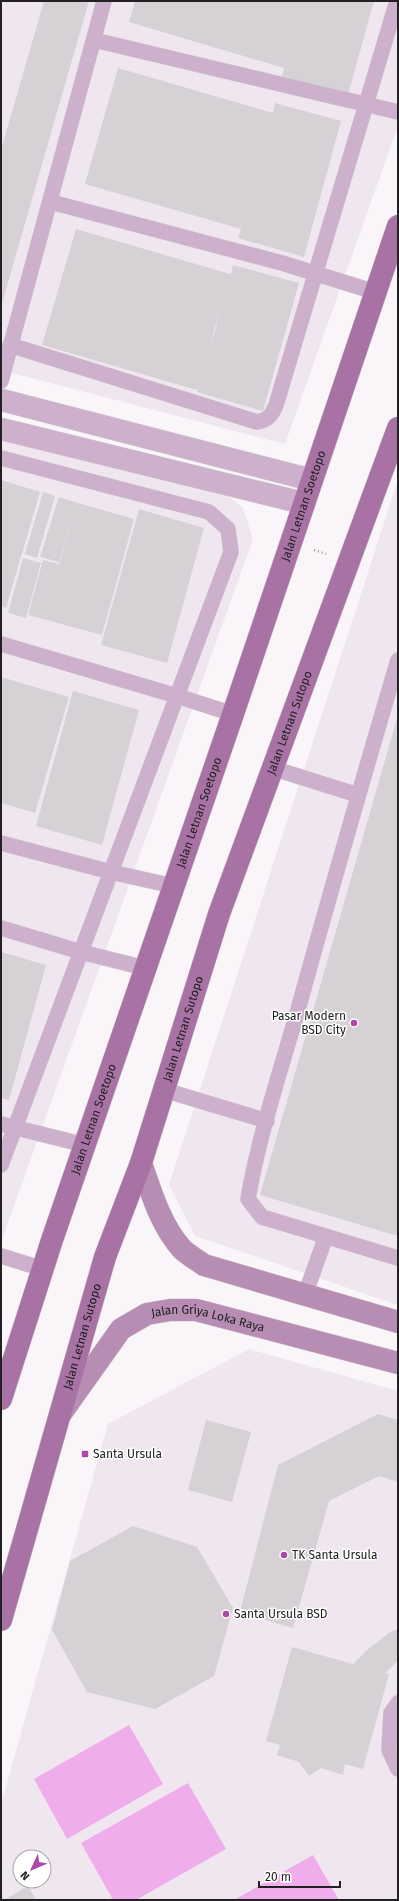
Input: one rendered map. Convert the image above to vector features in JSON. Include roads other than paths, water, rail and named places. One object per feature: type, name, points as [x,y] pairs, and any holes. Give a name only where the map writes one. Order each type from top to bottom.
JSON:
[{"type":"main road","name":"Jalan Letnan Soetopo","points":[[1,1399],[43,1269],[398,226]]},
{"type":"main road","name":"Jalan Letnan Sutopo","points":[[1,1620],[105,1257],[140,1163],[220,914],[272,768],[396,442]]},
{"type":"main road","points":[[140,1163],[155,1202],[167,1226],[182,1249],[204,1265],[398,1322]]},
{"type":"main road","name":"Jalan Griya Loka Raya","points":[[60,1414],[121,1329],[147,1314],[170,1310],[196,1310],[398,1363]]},
{"type":"street","points":[[1,400],[312,480]]},
{"type":"street","points":[[1,429],[303,503]]},
{"type":"lane","points":[[1,381],[51,202],[104,1]]},
{"type":"lane","points":[[10,345],[257,422],[272,416],[397,1]]},
{"type":"lane","points":[[94,40],[398,112]]},
{"type":"lane","points":[[51,202],[316,273],[375,292]]},
{"type":"lane","points":[[1,458],[209,512],[228,529],[231,552],[1,1165]]},
{"type":"lane","points":[[1,644],[233,714]]},
{"type":"lane","points":[[398,660],[358,795],[252,1173],[248,1199],[262,1216],[398,1258]]},
{"type":"lane","points":[[272,768],[358,795]]},
{"type":"lane","points":[[1,843],[111,872],[173,886]]},
{"type":"lane","points":[[1,928],[80,952],[145,968]]},
{"type":"lane","points":[[164,1090],[267,1121]]},
{"type":"lane","points":[[1,1124],[85,1145]]},
{"type":"lane","points":[[305,1295],[326,1236]]},
{"type":"lane","points":[[1,1256],[43,1269]]},
{"type":"lane","points":[[398,1703],[391,1713],[389,1750],[398,1769]]},
{"type":"place","name":"Pasar Modern BSD City","points":[[354,1023]]},
{"type":"place","name":"Santa Ursula","points":[[85,1454]]},
{"type":"place","name":"TK Santa Ursula","points":[[284,1555]]},
{"type":"place","name":"Santa Ursula BSD","points":[[226,1614]]}]
